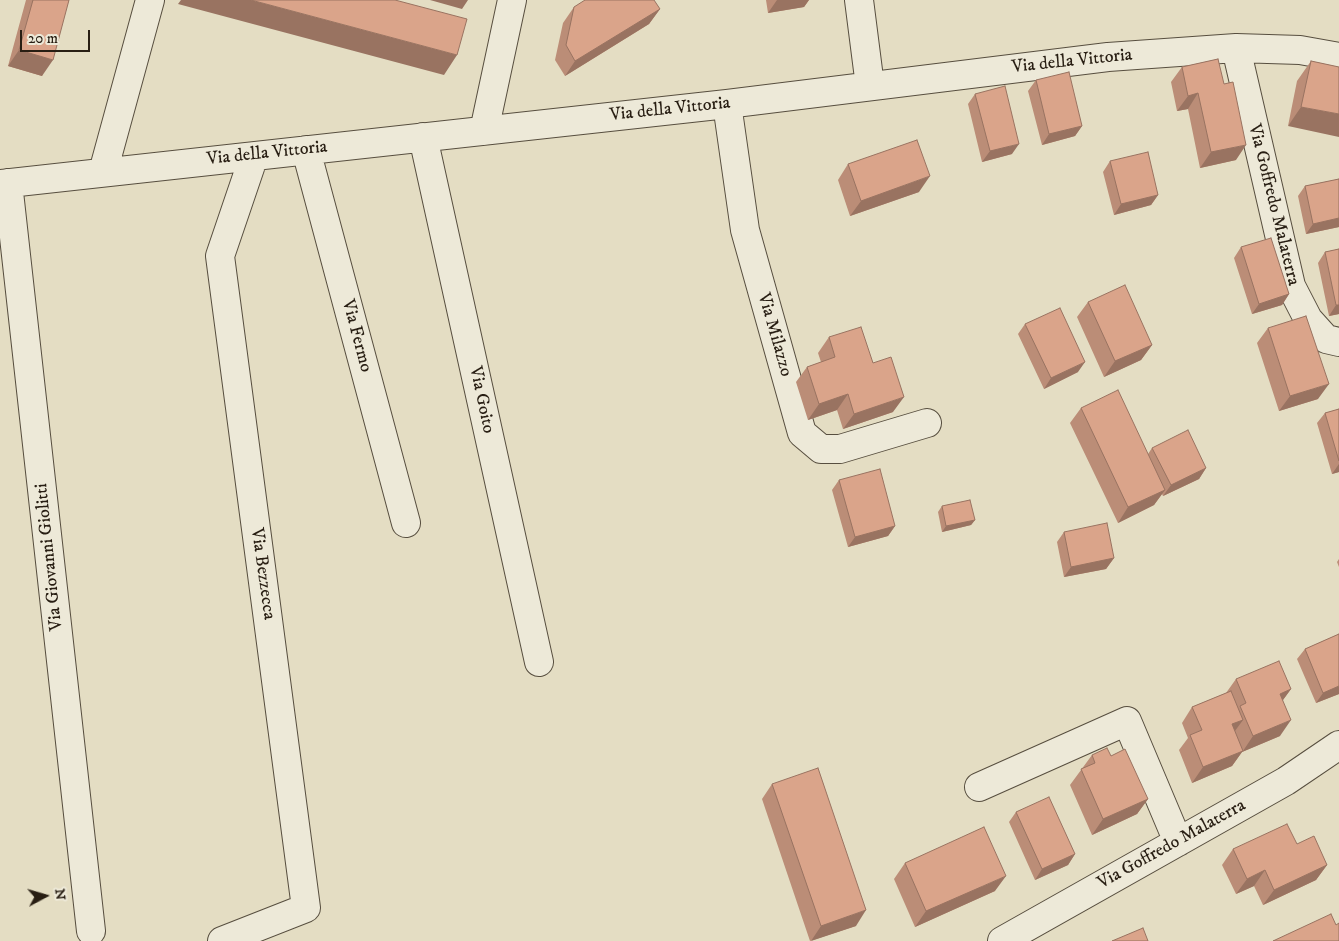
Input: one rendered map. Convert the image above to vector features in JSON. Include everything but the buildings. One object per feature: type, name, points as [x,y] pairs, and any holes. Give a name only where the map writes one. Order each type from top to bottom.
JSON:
[{"type":"street","points":[[103,172],[150,0]]},
{"type":"street","points":[[484,131],[512,0]]},
{"type":"street","points":[[858,0],[870,86]]},
{"type":"street","name":"Via della Vittoria","points":[[4,183],[727,104],[1108,57],[1236,48],[1300,50],[1339,57]]},
{"type":"street","name":"Via Goffredo Malaterra","points":[[1236,48],[1291,286],[1308,319],[1326,339],[1339,342]]},
{"type":"street","name":"Via Milazzo","points":[[727,104],[745,230],[802,433],[821,449],[840,449],[927,423]]},
{"type":"street","name":"Via Goito","points":[[423,137],[539,662]]},
{"type":"street","name":"Via Fermo","points":[[306,150],[406,523]]},
{"type":"street","name":"Via Bezzecca","points":[[222,941],[306,908],[220,256],[254,156]]},
{"type":"street","name":"Via Giovanni Giolitti","points":[[4,183],[91,931]]},
{"type":"street","points":[[979,787],[1127,721],[1178,842]]},
{"type":"street","name":"Via Goffredo Malaterra","points":[[1002,941],[1286,781],[1339,745]]},
{"type":"street","points":[[1286,781],[1339,760]]}]
